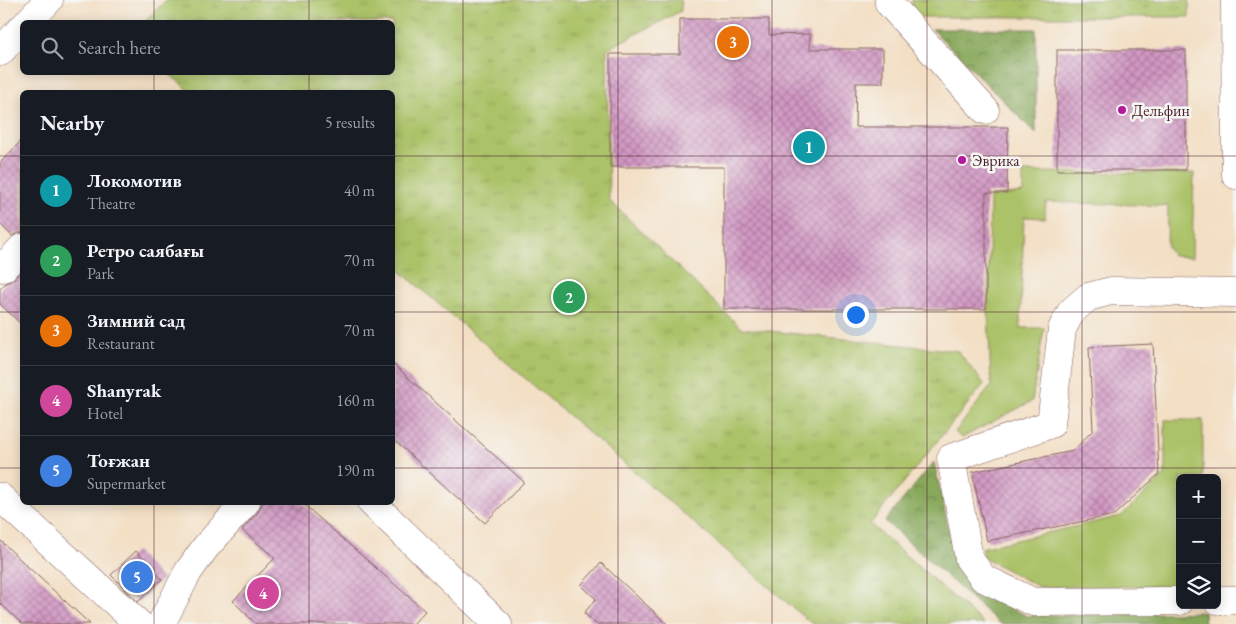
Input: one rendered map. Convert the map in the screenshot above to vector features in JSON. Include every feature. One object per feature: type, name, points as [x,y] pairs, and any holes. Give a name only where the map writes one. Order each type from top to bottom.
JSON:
[{"type":"street","points":[[30,20],[49,0]]},
{"type":"street","points":[[889,0],[985,110]]},
{"type":"street","points":[[1235,0],[1236,176]]},
{"type":"street","points":[[0,52],[20,30]]},
{"type":"street","points":[[0,264],[3,268],[20,250]]},
{"type":"street","points":[[1176,601],[1033,602],[983,578],[969,559],[951,458],[1051,424],[1062,329],[1071,312],[1088,297],[1111,291],[1236,293]]},
{"type":"street","points":[[0,497],[139,624]]},
{"type":"street","points":[[161,624],[188,572],[205,548],[243,505]]},
{"type":"street","points":[[374,505],[498,624]]},
{"type":"street","points":[[1221,600],[1236,600]]},
{"type":"green space","points":[[166,0],[681,0],[681,11],[607,49],[609,200],[741,328],[958,351],[984,384],[870,524],[984,624],[812,624],[395,267],[395,90],[189,90],[170,75],[395,75],[395,20],[146,20]]},
{"type":"green space","points":[[912,0],[1189,0],[1189,17],[912,17]]},
{"type":"green space","points":[[932,29],[1036,29],[1036,134]]},
{"type":"green space","points":[[1023,172],[1194,173],[1192,257],[1173,256],[1167,247],[1168,206],[1046,202],[1045,218],[1024,217],[1020,328],[1044,328],[1032,401],[962,438],[955,432],[991,386],[988,307],[990,197],[1023,193]]},
{"type":"green space","points":[[1165,420],[1203,420],[1203,474],[1176,474],[1176,586],[1039,587],[983,557],[981,548],[1121,516],[1165,475]]},
{"type":"green space","points":[[934,462],[956,562],[974,589],[1027,616],[1204,612],[1205,624],[1000,624],[885,521]]},
{"type":"building","points":[[680,19],[769,19],[769,35],[810,34],[810,49],[883,49],[883,83],[856,83],[855,127],[1008,127],[1007,193],[986,193],[986,309],[724,309],[724,167],[610,167],[610,54],[680,54]]},
{"type":"building","name":"Дельфин","points":[[1057,50],[1186,50],[1186,170],[1057,170]]},
{"type":"building","points":[[20,142],[20,233],[12,236],[0,224],[0,163]]},
{"type":"building","points":[[20,272],[20,323],[0,304],[0,289]]},
{"type":"building","points":[[1153,344],[1159,474],[1114,515],[987,541],[972,472],[1073,451],[1093,430],[1089,347]]},
{"type":"building","points":[[395,366],[524,482],[485,523],[395,441]]},
{"type":"building","points":[[262,505],[304,505],[425,611],[413,624],[256,624],[233,601],[275,558],[242,530],[258,512]]},
{"type":"building","points":[[0,540],[90,624],[22,624],[0,603]]},
{"type":"building","points":[[136,551],[162,579],[138,602],[111,575]]},
{"type":"building","points":[[601,563],[667,624],[596,624],[584,613],[596,599],[581,585]]},
{"type":"place","name":"Зимний сад","points":[[733,42]]},
{"type":"place","name":"Дельфин","points":[[1122,110]]},
{"type":"place","name":"Локомотив","points":[[809,147]]},
{"type":"place","name":"Эврика","points":[[962,160]]},
{"type":"place","name":"Ретро саябағы","points":[[569,297]]},
{"type":"place","name":"Тоғжан","points":[[137,577]]},
{"type":"place","name":"Shanyrak","points":[[263,593]]}]
